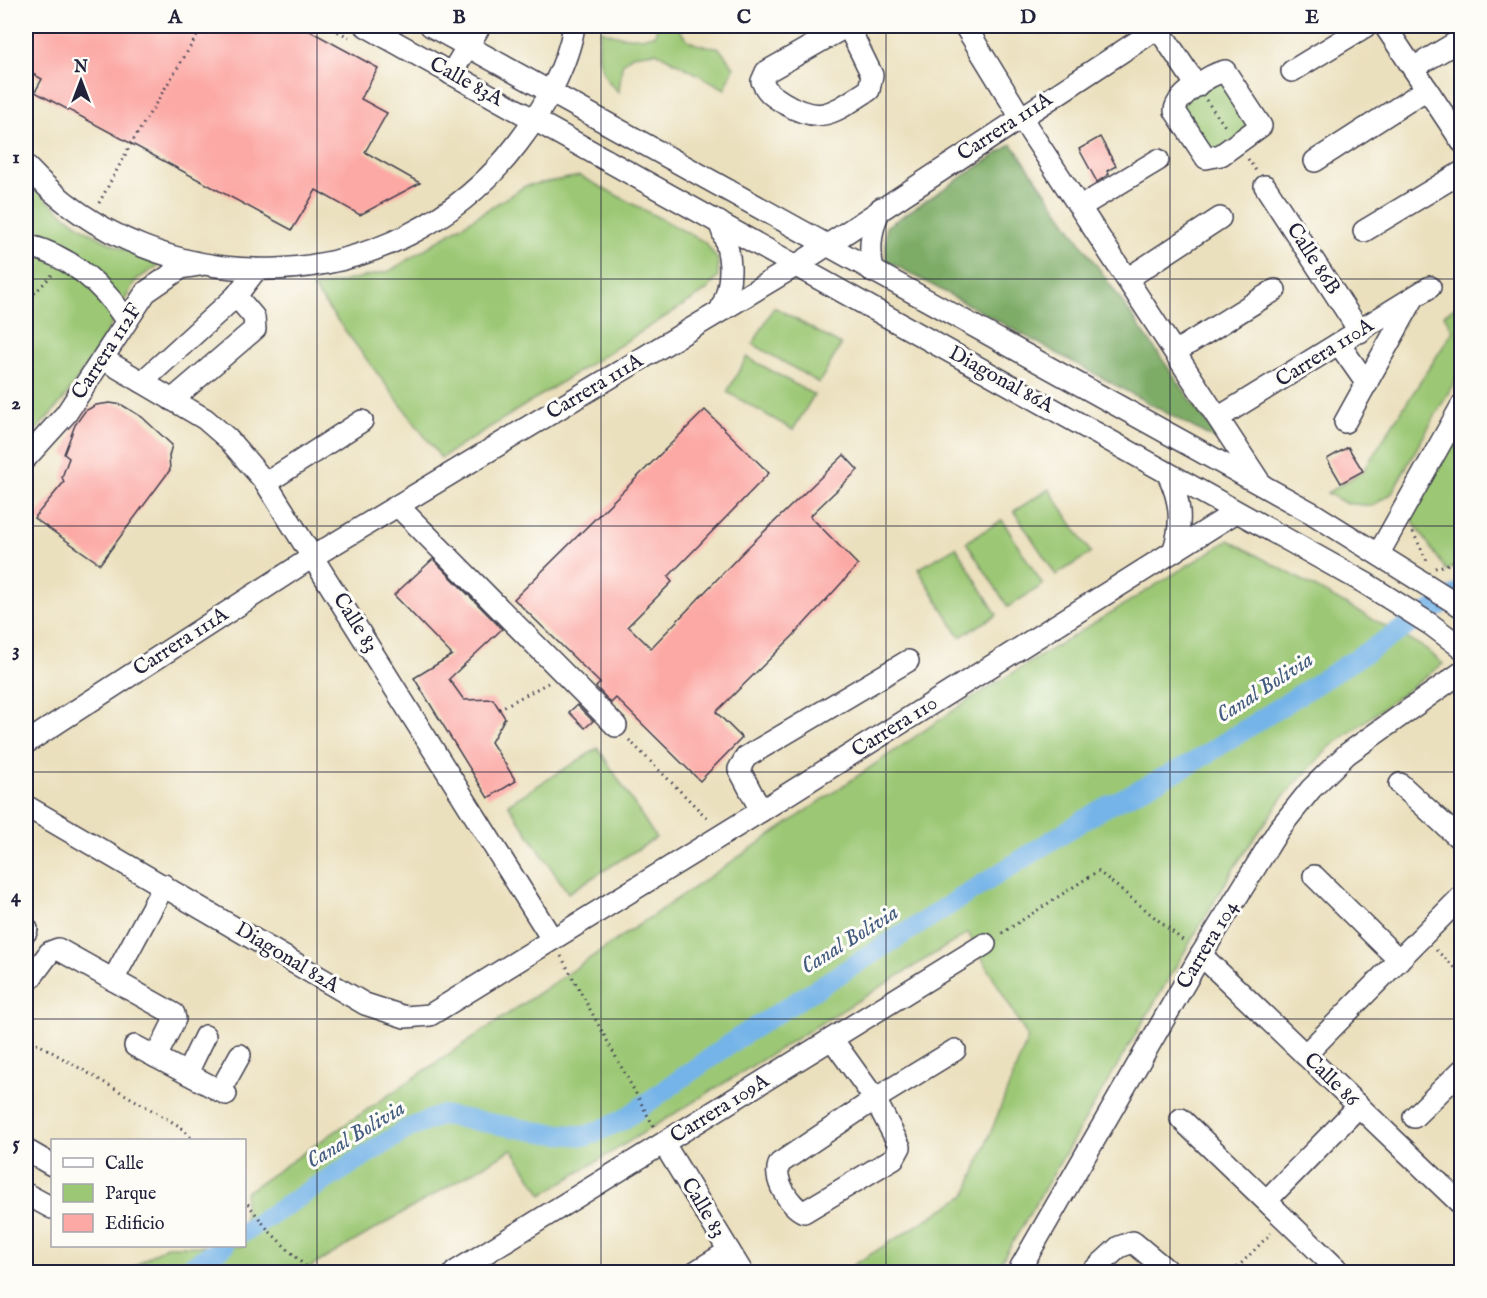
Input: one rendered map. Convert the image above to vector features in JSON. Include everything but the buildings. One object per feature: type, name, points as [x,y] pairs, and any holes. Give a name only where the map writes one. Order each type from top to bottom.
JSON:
[{"type":"street","name":"Calle 83A","points":[[366,26],[536,120]]},
{"type":"street","name":"Calle 83A","points":[[431,26],[551,91]]},
{"type":"street","points":[[451,74],[480,26]]},
{"type":"street","points":[[26,166],[45,187],[90,221],[143,248],[200,265],[255,271],[311,267],[365,254],[416,232],[470,194],[502,164],[536,120],[551,91],[574,26]]},
{"type":"street","points":[[848,26],[872,75],[869,90],[830,114],[820,117],[803,115],[766,92],[762,81],[766,72],[848,26]]},
{"type":"street","name":"Diagonal 86A","points":[[965,26],[1020,116],[1261,484]]},
{"type":"street","points":[[1292,71],[1366,26]]},
{"type":"street","points":[[1385,26],[1461,141]]},
{"type":"street","points":[[1159,27],[1197,86]]},
{"type":"street","name":"Carrera 111A","points":[[26,744],[314,556],[399,507],[797,265],[1020,116],[1159,27]]},
{"type":"street","points":[[1413,68],[1461,39]]},
{"type":"street","points":[[1315,161],[1427,89]]},
{"type":"street","name":"Diagonal 86A","points":[[551,91],[873,272],[1261,484],[1379,553],[1461,607]]},
{"type":"street","name":"Diagonal 86A","points":[[536,120],[1388,597],[1430,624],[1461,648]]},
{"type":"street","points":[[1080,207],[1158,160]]},
{"type":"street","points":[[1364,231],[1461,172]]},
{"type":"street","name":"Calle 86B","points":[[1265,186],[1360,332]]},
{"type":"street","points":[[873,272],[870,256],[872,231],[881,208]]},
{"type":"street","points":[[1126,279],[1220,218]]},
{"type":"street","points":[[719,222],[728,244],[732,267],[729,290],[720,311]]},
{"type":"street","points":[[26,245],[67,260],[90,276],[110,296],[126,320]]},
{"type":"street","name":"Carrera 112F","points":[[26,458],[66,414],[146,292],[181,268],[200,265]]},
{"type":"street","points":[[142,382],[236,296],[255,271]]},
{"type":"street","name":"Carrera 110A","points":[[1218,418],[1430,287]]},
{"type":"street","points":[[1175,352],[1275,290]]},
{"type":"street","points":[[172,400],[255,329],[254,317],[236,296]]},
{"type":"street","points":[[1345,422],[1413,299]]},
{"type":"street","points":[[1339,344],[1367,384]]},
{"type":"street","name":"Calle 83","points":[[103,359],[205,419],[228,439],[266,483],[314,556],[552,939]]},
{"type":"street","points":[[1379,553],[1461,405]]},
{"type":"street","points":[[266,483],[362,421]]},
{"type":"street","points":[[1168,474],[1176,492],[1180,512],[1179,533],[1173,552]]},
{"type":"street","points":[[399,507],[616,726]]},
{"type":"street","name":"Carrera 110","points":[[552,939],[761,811],[1236,512]]},
{"type":"street","points":[[761,811],[739,769],[746,757],[908,661]]},
{"type":"street","name":"Carrera 104","points":[[1018,1272],[1201,955],[1279,830],[1311,789],[1347,754],[1461,672]]},
{"type":"street","points":[[1400,784],[1461,841]]},
{"type":"street","name":"Diagonal 82A","points":[[26,806],[356,999],[405,1017],[430,1015],[552,939]]},
{"type":"street","points":[[1314,876],[1399,960]]},
{"type":"street","points":[[113,980],[164,885]]},
{"type":"street","points":[[1305,1055],[1461,896]]},
{"type":"street","name":"Carrera 109A","points":[[455,1272],[985,944]]},
{"type":"street","points":[[26,980],[30,979],[50,952],[58,950],[175,1016],[156,1057]]},
{"type":"street","name":"Calle 86","points":[[1201,955],[1461,1205]]},
{"type":"street","points":[[187,1073],[206,1036]]},
{"type":"street","points":[[832,1039],[875,1099],[899,1141],[899,1153],[810,1210],[797,1209],[778,1176],[780,1163],[875,1099],[955,1050]]},
{"type":"street","points":[[135,1046],[223,1093],[240,1055]]},
{"type":"street","points":[[1414,1117],[1461,1070]]},
{"type":"street","points":[[1267,1200],[1359,1106]]},
{"type":"street","points":[[1181,1119],[1340,1272]]},
{"type":"street","name":"Calle 83","points":[[664,1144],[742,1272]]},
{"type":"street","points":[[26,1150],[51,1164]]},
{"type":"street","points":[[26,1194],[51,1207]]},
{"type":"street","points":[[1092,1272],[1119,1247],[1133,1242],[1169,1272]]},
{"type":"street","points":[[695,1272],[729,1251]]},
{"type":"path","points":[[90,221],[131,144],[203,26]]},
{"type":"path","points":[[26,302],[67,260]]},
{"type":"path","points":[[1402,512],[1431,569],[1459,561]]},
{"type":"path","points":[[1461,541],[1458,549],[1461,569]]},
{"type":"path","points":[[500,710],[564,674]]},
{"type":"path","points":[[616,726],[723,834]]},
{"type":"path","points":[[985,944],[1098,871],[1201,955]]},
{"type":"path","points":[[1421,937],[1461,974]]},
{"type":"path","points":[[552,939],[648,1119]]},
{"type":"path","points":[[26,1038],[181,1127],[192,1139]]},
{"type":"path","points":[[246,1201],[255,1210],[268,1231],[310,1272]]},
{"type":"path","points":[[1233,1272],[1285,1219]]},
{"type":"green space","points":[[657,26],[678,26],[685,37],[694,43],[718,47],[734,67],[725,89],[656,52],[632,55],[622,65],[619,92],[612,86],[600,64],[601,30],[615,35],[641,37],[655,35]]},
{"type":"green space","points":[[1225,74],[1259,127],[1213,154],[1179,102]]},
{"type":"green space","points":[[1012,144],[1220,442],[886,260],[886,227]]},
{"type":"green space","points":[[580,176],[705,242],[718,260],[718,277],[706,291],[441,458],[313,288],[390,271],[525,186]]},
{"type":"green space","points":[[26,180],[57,209],[89,232],[123,249],[164,262],[136,280],[97,350],[63,400],[26,442]]},
{"type":"green space","points":[[1461,302],[1461,370],[1391,494],[1372,506],[1345,503],[1327,493],[1363,471],[1453,331],[1444,315]]},
{"type":"green space","points":[[774,307],[841,345],[819,383],[753,344]]},
{"type":"green space","points":[[747,357],[814,395],[793,430],[727,392]]},
{"type":"green space","points":[[1461,424],[1461,562],[1447,571],[1409,516]]},
{"type":"green space","points":[[1049,489],[1091,553],[1056,575],[1014,511]]},
{"type":"green space","points":[[1002,520],[1043,585],[1008,607],[966,542]]},
{"type":"green space","points":[[1229,540],[1425,648],[1443,664],[1330,747],[1284,796],[1237,863],[995,1272],[842,1272],[966,1195],[1028,1038],[968,933],[542,1195],[512,1149],[302,1272],[125,1272],[164,1247],[246,1247],[246,1192],[972,698]]},
{"type":"green space","points":[[956,547],[997,615],[960,637],[918,569]]},
{"type":"green space","points":[[598,748],[656,838],[568,893],[508,804]]},
{"type":"waterway","name":"Canal Bolivia","points":[[246,1231],[407,1129],[442,1115],[546,1133],[587,1136],[623,1120],[735,1040],[1100,810],[1194,762],[1462,591]]},
{"type":"waterway","name":"Canal Bolivia","points":[[182,1272],[222,1247]]}]
